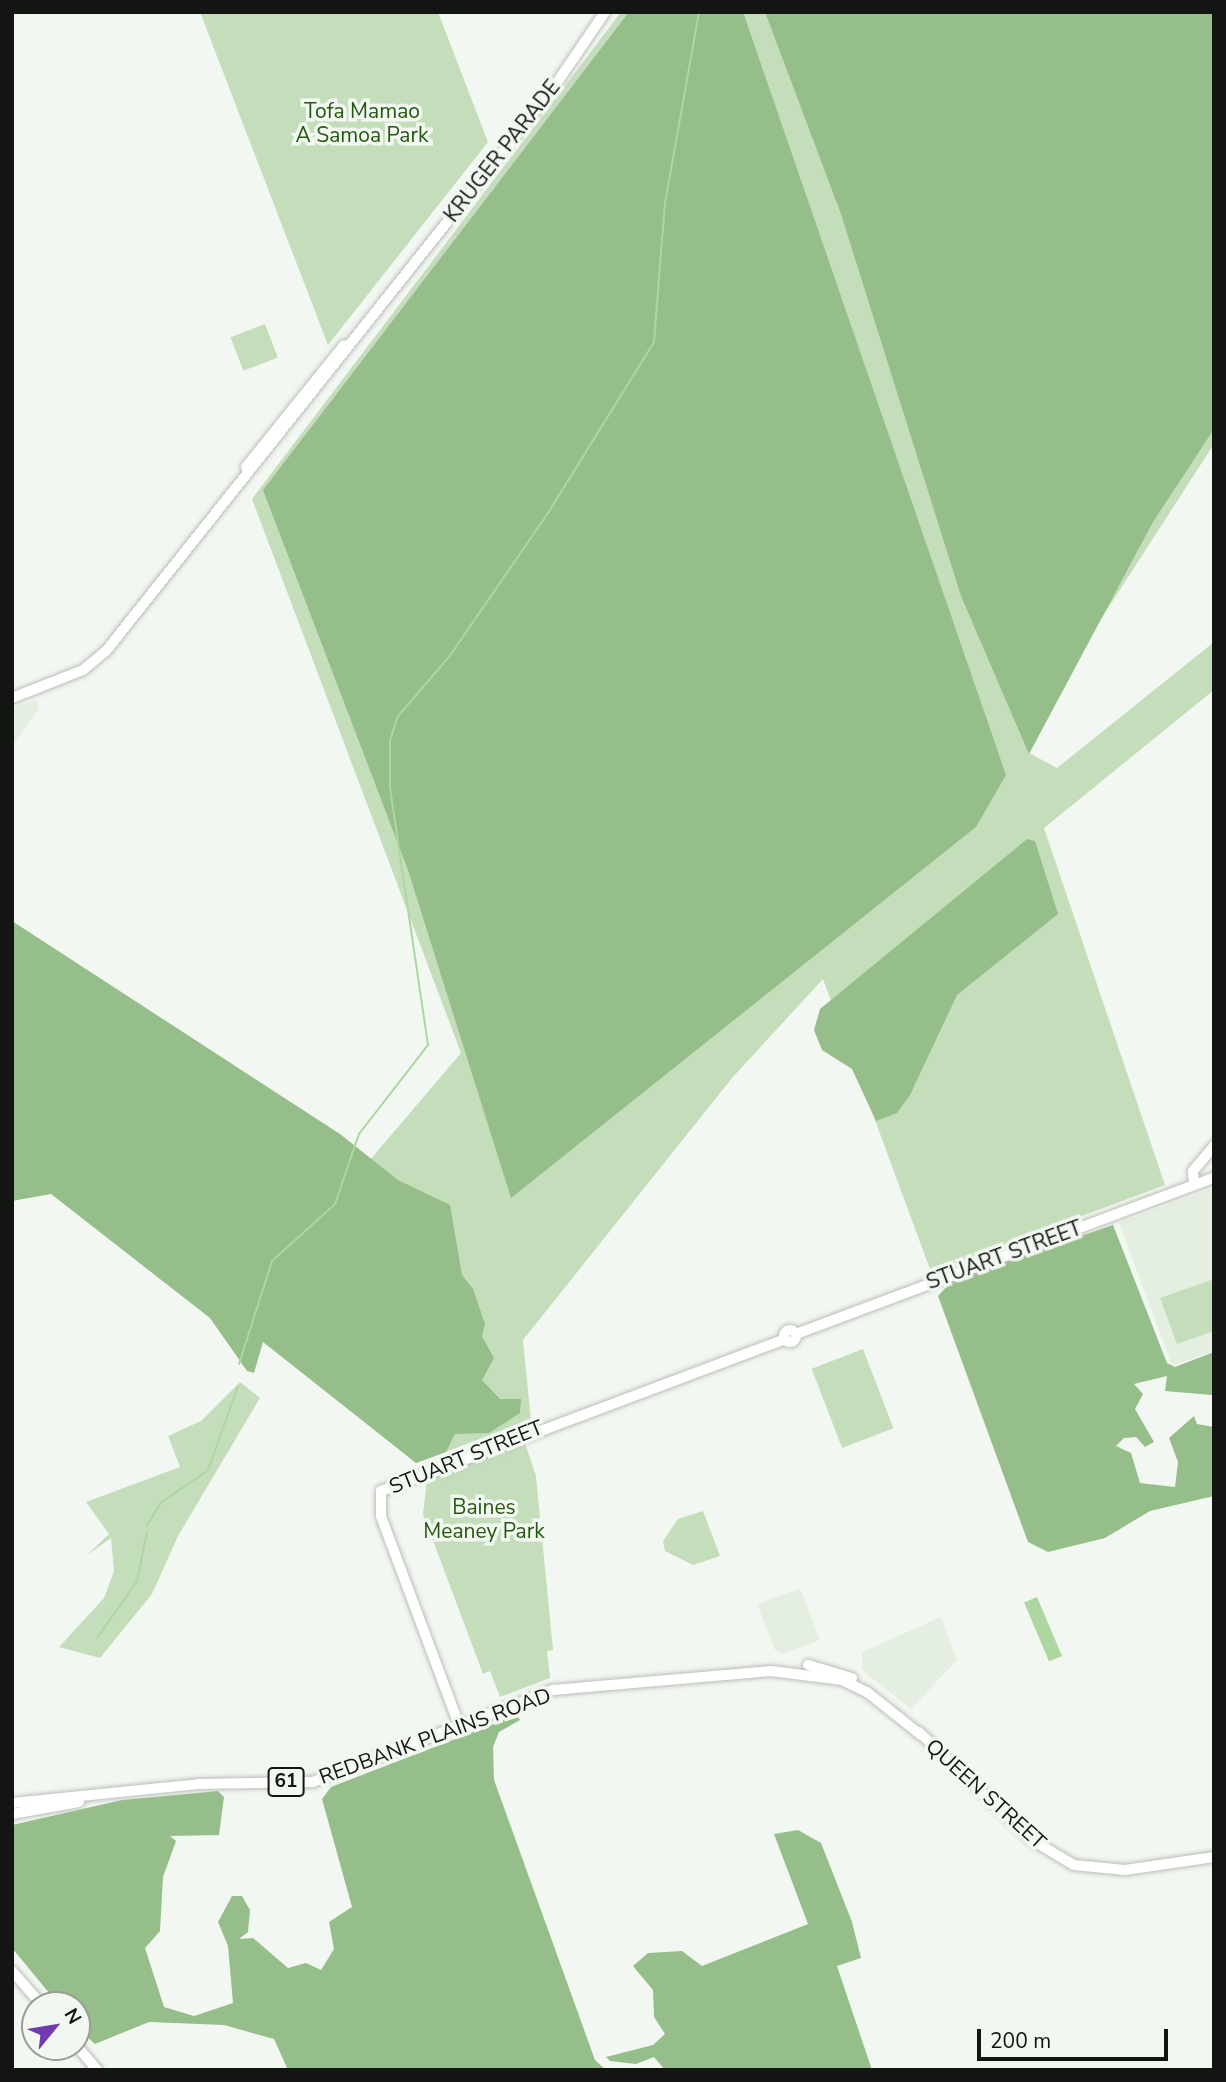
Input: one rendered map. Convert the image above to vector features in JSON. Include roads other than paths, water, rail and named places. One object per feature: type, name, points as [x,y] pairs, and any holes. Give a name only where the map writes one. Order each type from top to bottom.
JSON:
[{"type":"main road","name":"QUEEN STREET","points":[[727,1675],[771,1671],[842,1681],[867,1692],[921,1735],[1032,1840],[1074,1865],[1125,1870],[1214,1857]]},
{"type":"main road","name":"REDBANK PLAINS ROAD","points":[[12,1803],[102,1796],[198,1784],[313,1782],[553,1690],[727,1675]]},
{"type":"main road","name":"REDBANK PLAINS ROAD","points":[[12,1814],[102,1796]]},
{"type":"street","name":"KRUGER PARADE","points":[[12,698],[98,660],[552,90],[605,12]]},
{"type":"street","points":[[1194,1185],[1193,1171],[1214,1146]]},
{"type":"street","name":"STUART STREET","points":[[459,1726],[381,1516],[381,1491],[785,1339],[793,1342],[796,1334],[1214,1178]]},
{"type":"street","points":[[12,1971],[30,1991]]},
{"type":"waterway","points":[[239,1364],[272,1261],[335,1204],[359,1134],[428,1045],[390,788],[390,740],[398,716],[449,657],[548,513],[654,342],[665,203],[699,12]]},
{"type":"waterway","points":[[147,1525],[161,1503],[208,1470],[238,1386]]},
{"type":"waterway","points":[[97,1638],[137,1581],[147,1532]]},
{"type":"park label","name":"Tofa Mamao A Samoa Park","points":[[362,123]]},
{"type":"park label","name":"Baines Meaney Park","points":[[484,1519]]}]
